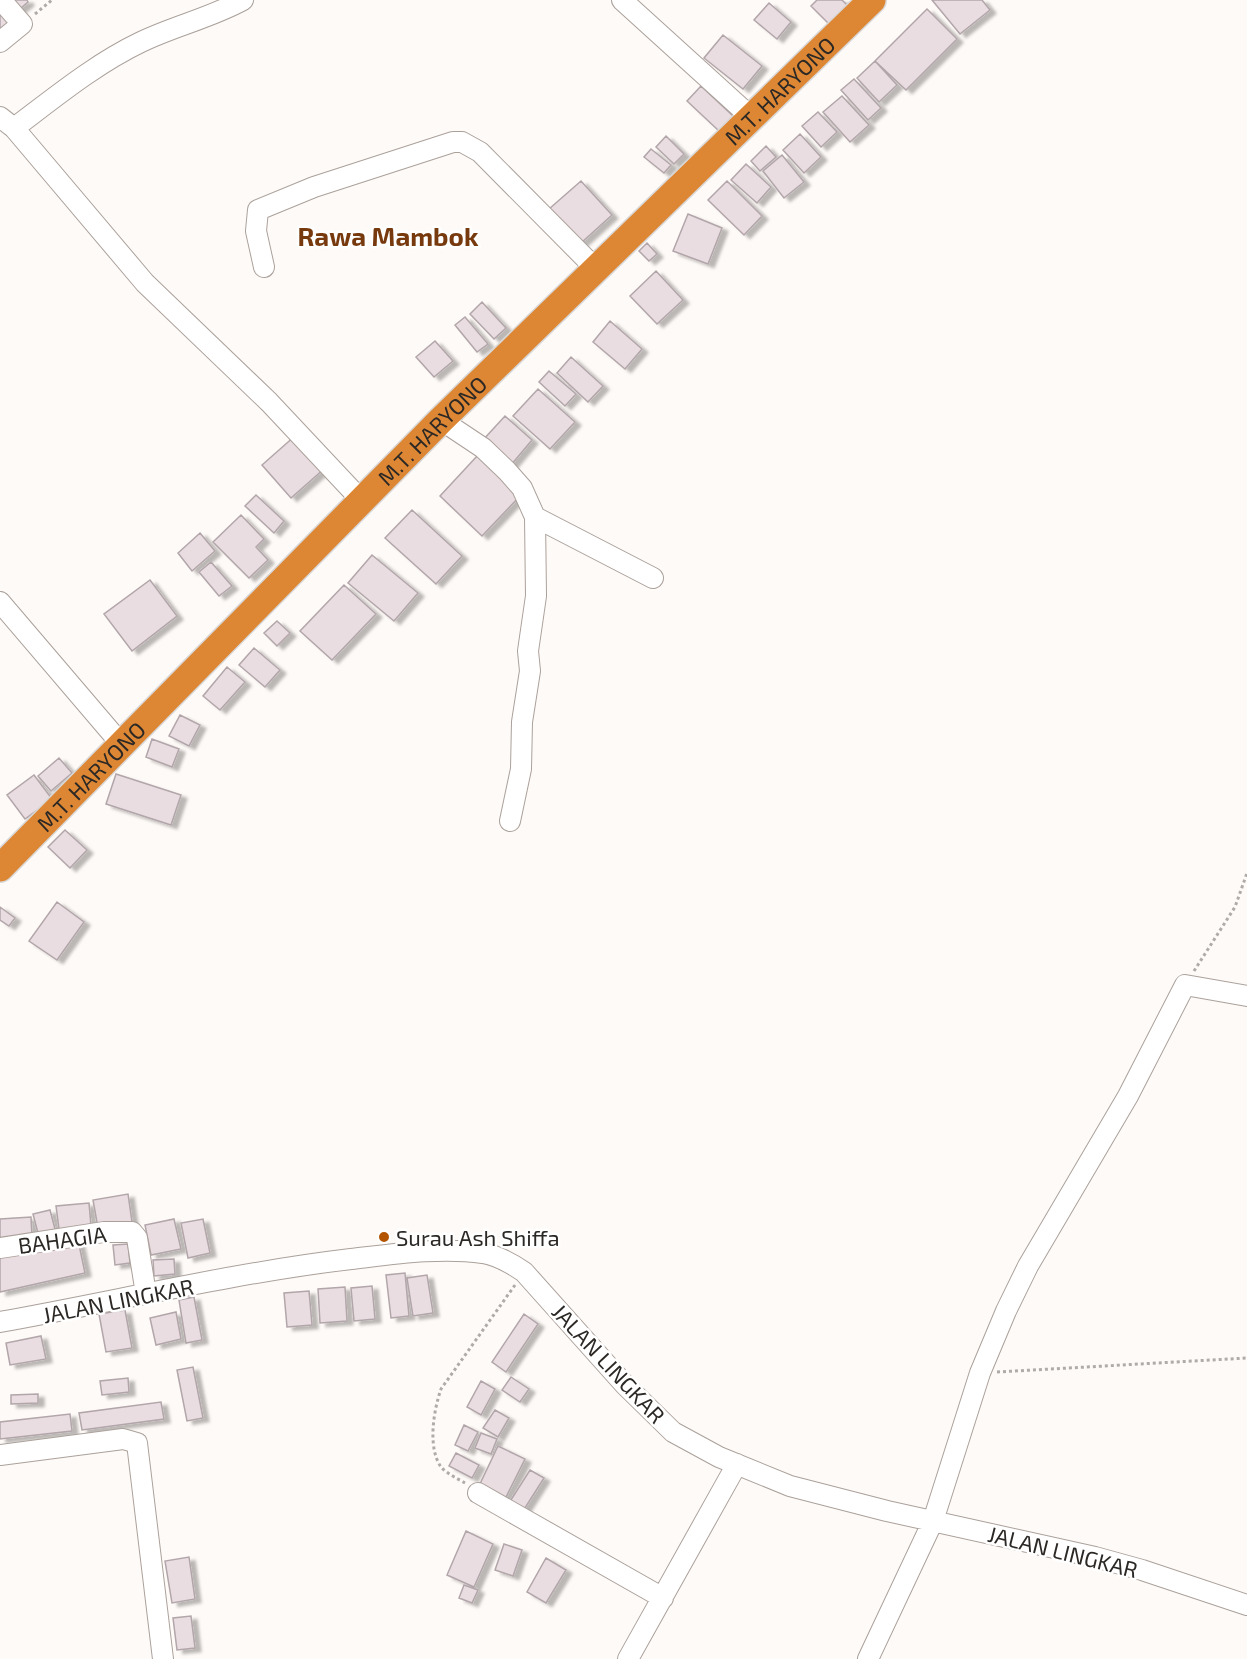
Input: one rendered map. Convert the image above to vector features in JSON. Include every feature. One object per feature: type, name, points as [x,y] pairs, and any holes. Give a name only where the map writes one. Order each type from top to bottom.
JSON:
[{"type":"highway","name":"M.T. HARYONO","points":[[0,867],[441,420],[872,0]]},
{"type":"street","points":[[0,42],[22,24],[1,0]]},
{"type":"street","points":[[243,0],[206,18],[140,43],[7,123],[145,283],[268,402],[362,501]]},
{"type":"street","points":[[622,0],[752,118]]},
{"type":"street","points":[[264,267],[256,231],[258,210],[314,187],[453,142],[462,142],[480,152],[596,269]]},
{"type":"street","points":[[441,420],[483,448],[507,471],[522,488],[535,517],[536,596],[528,651],[530,671],[522,722],[521,769],[510,821]]},
{"type":"street","points":[[535,517],[653,578]]},
{"type":"street","points":[[0,602],[122,745]]},
{"type":"street","points":[[868,1659],[933,1521],[980,1373],[1028,1266],[1128,1096],[1185,985],[1247,996]]},
{"type":"street","name":"BAHAGIA","points":[[0,1248],[104,1232],[132,1232],[137,1238],[146,1294]]},
{"type":"street","name":"JALAN LINGKAR","points":[[0,1322],[288,1267],[398,1254],[455,1251],[484,1253],[504,1259],[524,1272],[625,1384],[673,1432],[737,1464],[790,1486],[1142,1570],[1247,1605]]},
{"type":"street","points":[[0,1455],[123,1439],[137,1443],[160,1658]]},
{"type":"street","points":[[628,1659],[737,1464]]},
{"type":"street","points":[[478,1493],[663,1598]]},
{"type":"path","points":[[22,24],[52,0]]},
{"type":"path","points":[[1185,985],[1235,907],[1247,873]]},
{"type":"path","points":[[478,1493],[441,1467],[435,1447],[435,1408],[441,1389],[524,1272]]},
{"type":"path","points":[[980,1373],[1247,1358]]},
{"type":"building","points":[[3,0],[27,0],[28,2],[14,14]]},
{"type":"building","points":[[817,0],[842,0],[847,5],[829,24],[811,6]]},
{"type":"building","points":[[932,0],[982,0],[990,10],[960,34]]},
{"type":"building","points":[[769,3],[791,22],[777,39],[754,20]]},
{"type":"building","points":[[0,5],[15,22],[0,33]]},
{"type":"building","points":[[927,9],[957,39],[906,90],[875,61]]},
{"type":"building","points":[[723,35],[762,66],[743,89],[704,58]]},
{"type":"building","points":[[875,61],[897,85],[879,102],[857,78]]},
{"type":"building","points":[[854,79],[881,108],[868,120],[841,90]]},
{"type":"building","points":[[701,86],[733,116],[719,131],[687,101]]},
{"type":"building","points":[[842,96],[869,125],[850,142],[823,112]]},
{"type":"building","points":[[818,112],[837,132],[821,147],[802,126]]},
{"type":"building","points":[[800,134],[821,157],[804,173],[783,150]]},
{"type":"building","points":[[666,136],[684,154],[674,164],[656,147]]},
{"type":"building","points":[[766,146],[776,157],[760,171],[751,161]]},
{"type":"building","points":[[651,149],[671,165],[664,173],[644,157]]},
{"type":"building","points":[[782,155],[804,182],[784,198],[763,171]]},
{"type":"building","points":[[746,164],[771,187],[757,203],[731,180]]},
{"type":"building","points":[[581,181],[612,215],[581,243],[549,209]]},
{"type":"building","points":[[727,181],[762,216],[744,235],[708,200]]},
{"type":"building","points":[[688,214],[722,228],[708,264],[673,251]]},
{"type":"building","points":[[647,243],[657,254],[649,261],[639,251]]},
{"type":"building","points":[[656,271],[683,300],[657,324],[630,296]]},
{"type":"building","points":[[482,302],[506,328],[494,339],[470,314]]},
{"type":"building","points":[[465,317],[488,344],[477,352],[455,325]]},
{"type":"building","points":[[610,321],[642,349],[625,369],[593,342]]},
{"type":"building","points":[[435,341],[453,361],[434,377],[416,357]]},
{"type":"building","points":[[571,357],[603,386],[588,402],[557,373]]},
{"type":"building","points":[[549,371],[576,394],[565,406],[539,382]]},
{"type":"building","points":[[538,389],[575,422],[550,449],[513,416]]},
{"type":"building","points":[[505,416],[532,440],[511,465],[483,440]]},
{"type":"building","points":[[296,435],[325,468],[291,498],[262,465]]},
{"type":"building","points":[[478,455],[521,495],[482,536],[440,496]]},
{"type":"building","points":[[256,495],[284,521],[274,533],[245,506]]},
{"type":"building","points":[[412,510],[462,556],[436,584],[385,538]]},
{"type":"building","points":[[241,515],[264,539],[256,547],[268,560],[249,578],[213,542]]},
{"type":"building","points":[[200,533],[215,551],[192,571],[178,553]]},
{"type":"building","points":[[372,555],[418,593],[394,621],[348,583]]},
{"type":"building","points":[[211,562],[232,586],[219,596],[199,572]]},
{"type":"building","points":[[150,580],[177,616],[132,651],[104,614]]},
{"type":"building","points":[[344,585],[376,614],[332,660],[300,631]]},
{"type":"building","points":[[277,621],[290,633],[277,646],[264,633]]},
{"type":"building","points":[[254,648],[280,670],[265,687],[239,665]]},
{"type":"building","points":[[227,667],[245,682],[220,710],[203,696]]},
{"type":"building","points":[[180,715],[200,725],[189,746],[169,736]]},
{"type":"building","points":[[152,739],[179,749],[172,767],[146,757]]},
{"type":"building","points":[[59,758],[72,773],[51,791],[38,776]]},
{"type":"building","points":[[116,774],[181,795],[171,825],[106,804]]},
{"type":"building","points":[[34,775],[52,799],[25,819],[7,795]]},
{"type":"building","points":[[65,830],[87,850],[70,868],[48,847]]},
{"type":"building","points":[[57,902],[84,922],[57,960],[29,941]]},
{"type":"building","points":[[0,907],[15,918],[9,926],[0,920]]},
{"type":"building","points":[[128,1194],[132,1222],[98,1228],[93,1200]]},
{"type":"building","points":[[89,1203],[91,1226],[59,1229],[56,1206]]},
{"type":"building","points":[[50,1210],[56,1233],[39,1237],[33,1214]]},
{"type":"building","points":[[31,1217],[32,1238],[0,1241],[0,1219]]},
{"type":"building","points":[[174,1219],[181,1249],[151,1255],[145,1225]]},
{"type":"building","points":[[203,1219],[210,1253],[188,1258],[181,1223]]},
{"type":"building","points":[[78,1240],[85,1273],[0,1292],[0,1257]]},
{"type":"building","points":[[128,1244],[130,1263],[115,1265],[113,1245]]},
{"type":"building","points":[[174,1259],[175,1274],[154,1276],[153,1260]]},
{"type":"building","points":[[405,1273],[409,1316],[391,1318],[386,1275]]},
{"type":"building","points":[[427,1275],[433,1313],[413,1316],[407,1278]]},
{"type":"building","points":[[372,1286],[375,1319],[354,1321],[351,1288]]},
{"type":"building","points":[[345,1287],[347,1321],[320,1323],[318,1289]]},
{"type":"building","points":[[309,1291],[312,1325],[287,1327],[284,1293]]},
{"type":"building","points":[[194,1297],[202,1340],[186,1343],[179,1300]]},
{"type":"building","points":[[125,1310],[132,1348],[106,1352],[99,1314]]},
{"type":"building","points":[[176,1312],[181,1339],[156,1345],[150,1318]]},
{"type":"building","points":[[524,1314],[538,1324],[506,1372],[492,1362]]},
{"type":"building","points":[[41,1336],[46,1359],[10,1365],[6,1343]]},
{"type":"building","points":[[193,1367],[203,1418],[187,1421],[177,1370]]},
{"type":"building","points":[[511,1377],[529,1389],[520,1402],[502,1390]]},
{"type":"building","points":[[128,1378],[129,1392],[102,1395],[100,1381]]},
{"type":"building","points":[[481,1381],[495,1389],[481,1415],[467,1407]]},
{"type":"building","points":[[38,1394],[38,1403],[11,1404],[11,1395]]},
{"type":"building","points":[[161,1402],[164,1419],[82,1430],[79,1413]]},
{"type":"building","points":[[495,1410],[509,1418],[498,1437],[483,1428]]},
{"type":"building","points":[[70,1414],[72,1431],[0,1439],[0,1422]]},
{"type":"building","points":[[464,1425],[478,1432],[468,1451],[455,1445]]},
{"type":"building","points":[[481,1433],[497,1439],[491,1454],[475,1448]]},
{"type":"building","points":[[498,1446],[525,1459],[505,1499],[479,1486]]},
{"type":"building","points":[[456,1453],[479,1465],[472,1478],[449,1466]]},
{"type":"building","points":[[530,1470],[544,1478],[523,1511],[509,1503]]},
{"type":"building","points":[[466,1531],[493,1544],[474,1587],[447,1575]]},
{"type":"building","points":[[504,1544],[522,1550],[513,1576],[495,1570]]},
{"type":"building","points":[[189,1557],[195,1599],[172,1603],[165,1561]]},
{"type":"building","points":[[546,1558],[566,1570],[546,1603],[527,1592]]},
{"type":"building","points":[[464,1585],[478,1590],[472,1603],[459,1598]]},
{"type":"building","points":[[191,1616],[195,1648],[177,1650],[173,1618]]},
{"type":"place","name":"Surau Ash Shiffa","points":[[384,1237]]},
{"type":"district","name":"Rawa Mambok","points":[[388,235]]}]
